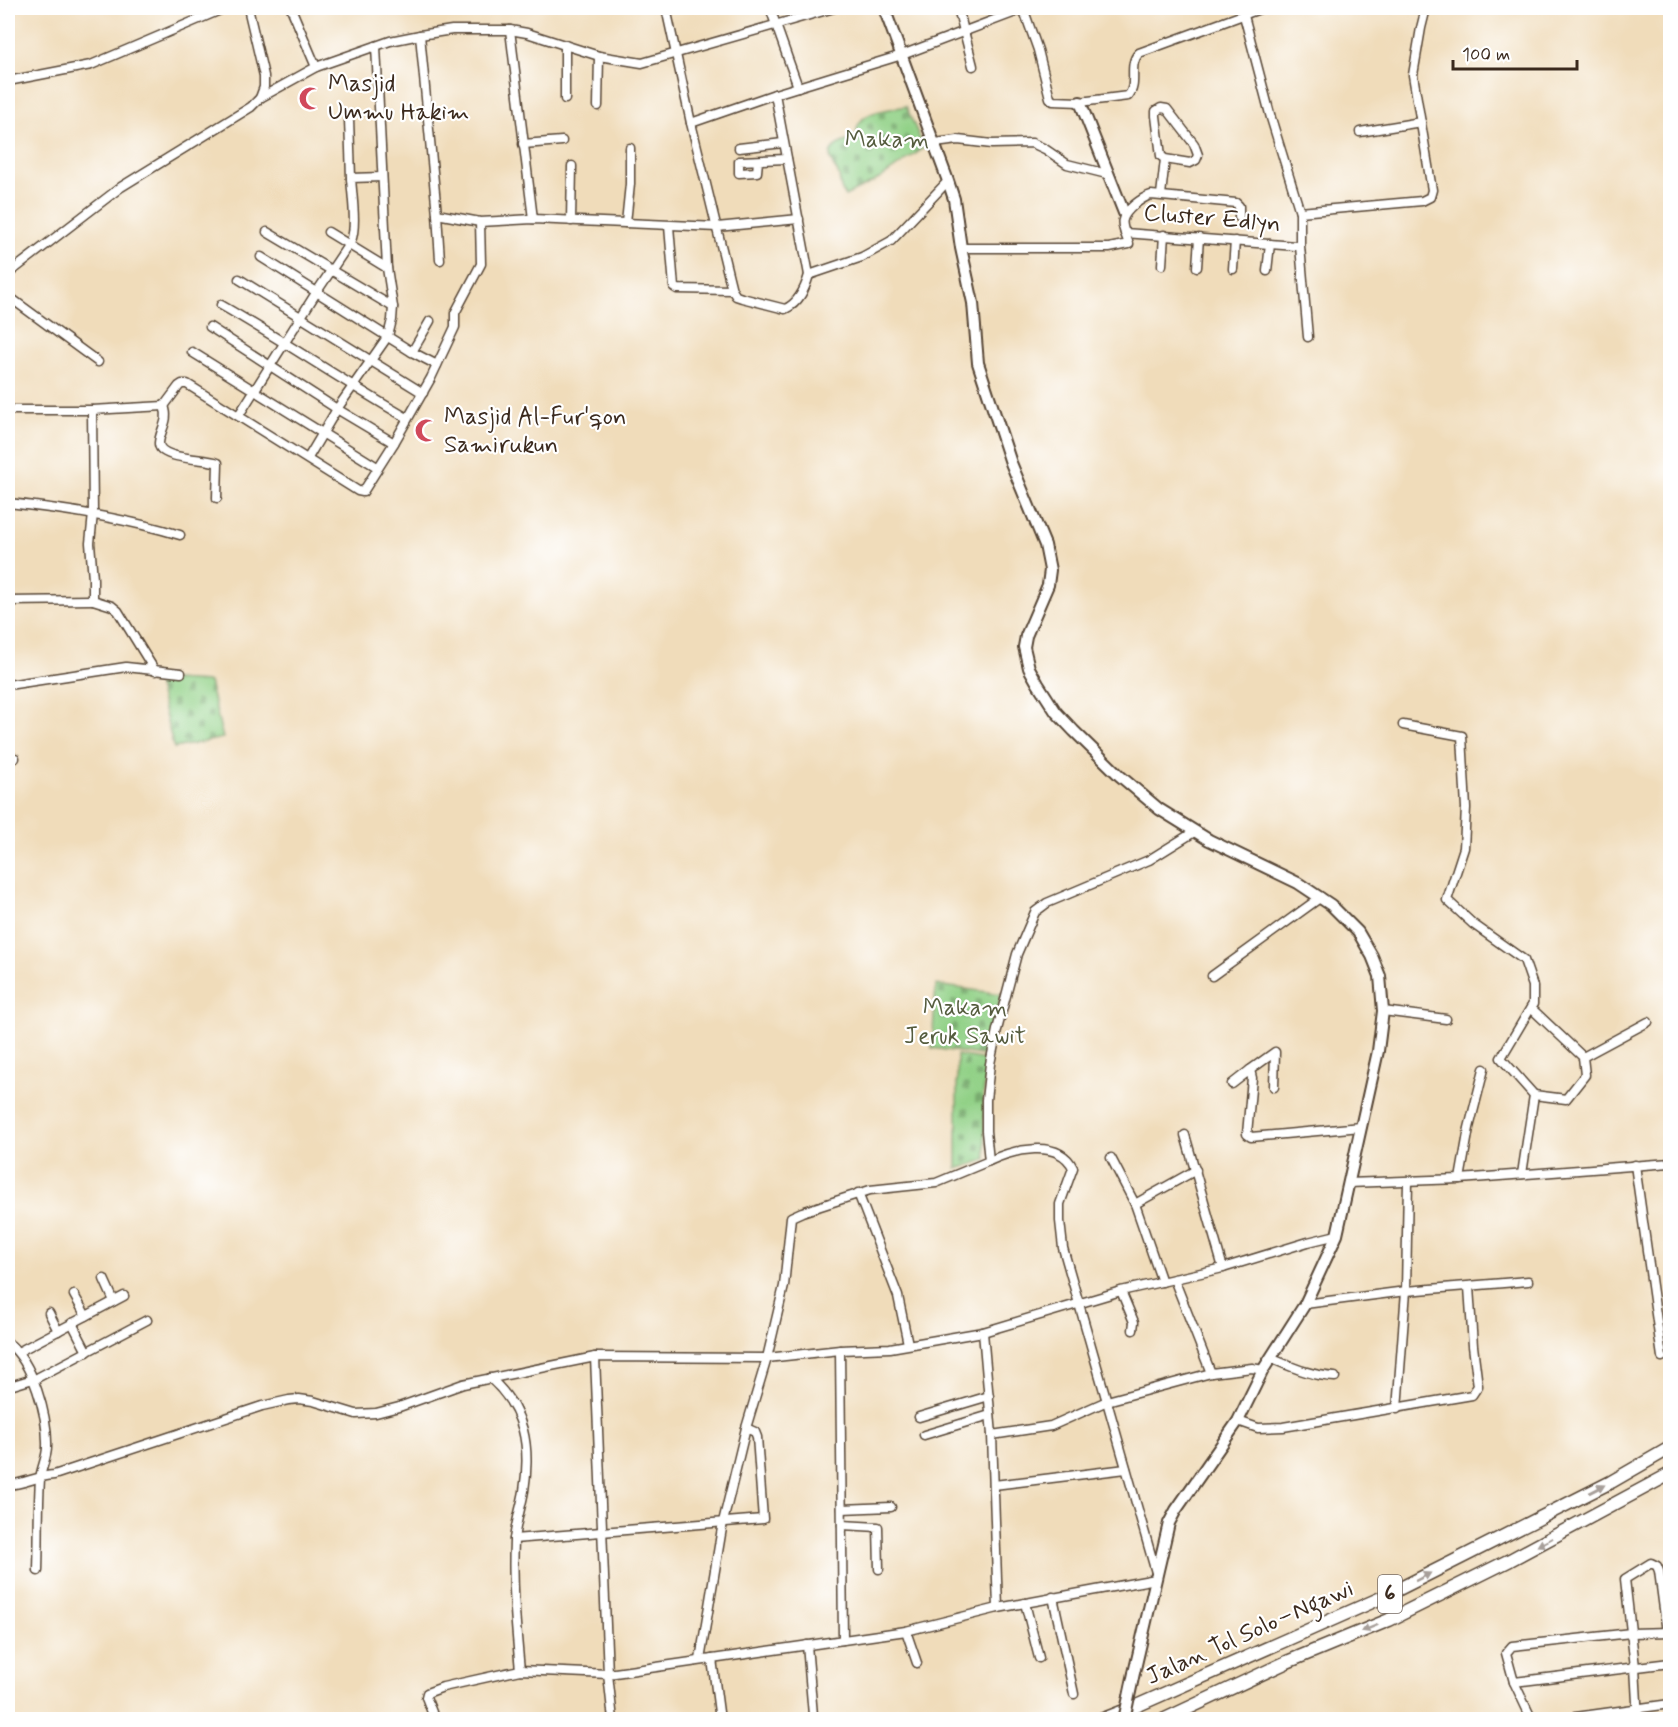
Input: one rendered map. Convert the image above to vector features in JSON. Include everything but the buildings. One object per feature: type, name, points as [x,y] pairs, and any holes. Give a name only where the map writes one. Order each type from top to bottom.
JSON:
[{"type":"highway","name":"Jalan Tol Solo–Ngawi","points":[[1101,1719],[1134,1707],[1381,1598],[1611,1482],[1671,1448]]},
{"type":"highway","name":"Jalan Tol Solo–Ngawi","points":[[1163,1719],[1287,1662],[1389,1620],[1510,1560],[1671,1474]]},
{"type":"main road","points":[[884,8],[954,199],[961,248],[973,303],[978,363],[1011,464],[1045,545],[1050,579],[1026,636],[1024,647],[1029,668],[1056,712],[1120,776],[1151,802],[1194,832],[1298,883],[1321,897],[1358,932],[1380,976],[1383,1011],[1378,1051],[1337,1235],[1305,1304],[1263,1370],[1238,1421],[1176,1510],[1165,1535],[1124,1719]]},
{"type":"main road","points":[[1080,102],[1124,213]]},
{"type":"street","points":[[8,81],[91,65],[225,8]]},
{"type":"street","points":[[248,8],[264,76],[264,87],[260,98]]},
{"type":"street","points":[[291,8],[316,67]]},
{"type":"street","points":[[666,8],[691,123],[732,290],[736,296],[785,309],[793,305],[803,292],[809,275],[775,94]]},
{"type":"street","points":[[770,8],[798,87]]},
{"type":"street","points":[[8,274],[121,187],[241,114],[260,98],[316,67],[390,41],[452,30],[510,30],[527,33],[599,56],[642,63],[834,8]]},
{"type":"street","points":[[958,8],[973,66]]},
{"type":"street","points":[[691,123],[775,94],[902,55],[1024,8],[1050,98],[1053,101],[1080,102],[1128,96],[1132,91],[1133,61],[1139,53],[1243,11],[1262,8]]},
{"type":"street","points":[[1300,212],[1427,199],[1432,190],[1413,75],[1426,8]]},
{"type":"street","points":[[1243,11],[1271,118],[1300,212],[1300,246],[1308,337]]},
{"type":"street","points":[[510,30],[532,219]]},
{"type":"street","points":[[420,35],[440,260]]},
{"type":"street","points":[[565,45],[565,99]]},
{"type":"street","points":[[308,458],[321,433],[388,336],[392,320],[393,307],[387,268],[376,46]]},
{"type":"street","points":[[598,106],[599,56]]},
{"type":"street","points":[[1161,108],[1167,109],[1190,139],[1198,155],[1196,160],[1190,163],[1165,159],[1161,156],[1156,116],[1156,111],[1161,108]]},
{"type":"street","points":[[239,415],[353,236],[349,119]]},
{"type":"street","points":[[1360,132],[1421,122]]},
{"type":"street","points":[[935,143],[958,140],[992,144],[1032,143],[1067,164],[1107,174]]},
{"type":"street","points":[[524,144],[562,141]]},
{"type":"street","points":[[739,148],[783,142]]},
{"type":"street","points":[[626,223],[630,184],[630,148]]},
{"type":"street","points":[[758,160],[787,159]]},
{"type":"street","points":[[1161,195],[1165,159]]},
{"type":"street","points":[[571,221],[572,166]]},
{"type":"street","points":[[351,178],[382,177]]},
{"type":"street","points":[[809,275],[862,258],[891,241],[948,181]]},
{"type":"street","points":[[961,248],[1109,248],[1130,244],[1122,219],[1124,213],[1146,196],[1161,195],[1236,203],[1239,206],[1239,217]]},
{"type":"street","points":[[437,214],[480,222],[532,219],[717,227],[799,219]]},
{"type":"street","points":[[8,410],[92,410],[164,406],[179,386],[184,383],[203,392],[361,492],[365,490],[423,393],[455,327],[455,313],[481,264],[480,222]]},
{"type":"street","points":[[669,226],[674,287],[677,289],[732,290]]},
{"type":"street","points":[[267,232],[393,307]]},
{"type":"street","points":[[328,232],[387,268]]},
{"type":"street","name":"Cluster Edlyn","points":[[1125,233],[1296,246]]},
{"type":"street","points":[[1162,265],[1164,235]]},
{"type":"street","points":[[1197,267],[1199,238]]},
{"type":"street","points":[[1233,269],[1234,241]]},
{"type":"street","points":[[1268,271],[1270,244]]},
{"type":"street","points":[[261,257],[436,365]]},
{"type":"street","points":[[239,279],[423,393]]},
{"type":"street","points":[[8,296],[98,362]]},
{"type":"street","points":[[221,305],[285,341],[352,386],[407,418]]},
{"type":"street","points":[[412,352],[430,321]]},
{"type":"street","points":[[210,327],[394,443]]},
{"type":"street","points":[[192,352],[378,467]]},
{"type":"street","points":[[164,406],[167,415],[159,443],[161,448],[168,454],[218,463],[217,498]]},
{"type":"street","points":[[92,410],[93,514],[90,543],[93,600]]},
{"type":"street","points":[[8,503],[93,514],[147,525],[180,535]]},
{"type":"street","points":[[8,601],[93,600],[112,606],[118,610],[155,671]]},
{"type":"street","points":[[8,684],[126,667],[181,673]]},
{"type":"street","points":[[1403,725],[1462,736],[1466,808],[1464,848],[1447,900],[1473,924],[1524,960],[1533,986],[1534,995],[1531,1008],[1501,1058],[1534,1095],[1566,1099],[1585,1075],[1583,1057],[1531,1008]]},
{"type":"street","points":[[989,1161],[986,1100],[990,1064],[1017,954],[1035,912],[1047,903],[1149,860],[1194,832]]},
{"type":"street","points":[[1212,976],[1321,897]]},
{"type":"street","points":[[1383,1011],[1446,1019]]},
{"type":"street","points":[[1583,1057],[1648,1022]]},
{"type":"street","points":[[1232,1084],[1275,1052],[1274,1088]]},
{"type":"street","points":[[1460,1179],[1468,1128],[1484,1069]]},
{"type":"street","points":[[1250,1070],[1252,1078],[1248,1136],[1269,1136],[1361,1126]]},
{"type":"street","points":[[1522,1174],[1534,1095]]},
{"type":"street","points":[[1185,1135],[1223,1268]]},
{"type":"street","points":[[435,1719],[426,1697],[427,1693],[443,1687],[520,1670],[608,1674],[906,1631],[998,1608],[1156,1578],[1063,1248],[1060,1204],[1073,1168],[1069,1160],[1059,1153],[1030,1149],[989,1161],[936,1182],[858,1193],[791,1217],[784,1286],[723,1522],[700,1660]]},
{"type":"street","points":[[1111,1158],[1135,1203],[1162,1282]]},
{"type":"street","points":[[1348,1183],[1460,1179],[1671,1162]]},
{"type":"street","points":[[1635,1165],[1662,1357]]},
{"type":"street","points":[[1135,1203],[1196,1170]]},
{"type":"street","points":[[1397,1408],[1406,1291],[1408,1181]]},
{"type":"street","points":[[858,1193],[895,1286],[908,1344]]},
{"type":"street","points":[[8,1485],[26,1483],[40,1476],[54,1475],[280,1401],[299,1399],[356,1414],[376,1413],[399,1407],[441,1390],[595,1357],[767,1358],[840,1350],[873,1350],[983,1332],[1121,1291],[1223,1268],[1337,1235]]},
{"type":"street","points":[[104,1279],[114,1301]]},
{"type":"street","points":[[1174,1279],[1211,1373]]},
{"type":"street","points":[[1305,1304],[1406,1291],[1528,1281]]},
{"type":"street","points":[[1238,1421],[1266,1428],[1299,1425],[1466,1397],[1475,1392],[1478,1386],[1469,1287]]},
{"type":"street","points":[[1121,1291],[1134,1322],[1133,1330]]},
{"type":"street","points":[[74,1294],[86,1316]]},
{"type":"street","points":[[18,1352],[124,1296]]},
{"type":"street","points":[[49,1313],[58,1330]]},
{"type":"street","points":[[10,1386],[33,1380],[147,1320]]},
{"type":"street","points":[[72,1323],[87,1352]]},
{"type":"street","points":[[983,1332],[992,1435],[998,1608]]},
{"type":"street","points":[[8,1342],[18,1352],[33,1380],[47,1435],[47,1450],[40,1476],[38,1571]]},
{"type":"street","points":[[840,1350],[843,1640]]},
{"type":"street","points":[[595,1357],[608,1674],[613,1719]]},
{"type":"street","points":[[1270,1358],[1303,1372],[1335,1377]]},
{"type":"street","points":[[992,1435],[1051,1426],[1107,1401],[1211,1373],[1252,1368],[1263,1370]]},
{"type":"street","points":[[490,1378],[504,1390],[514,1405],[525,1445],[524,1491],[514,1539],[516,1624],[520,1670]]},
{"type":"street","points":[[919,1417],[989,1396]]},
{"type":"street","points":[[924,1435],[990,1415]]},
{"type":"street","points":[[514,1539],[763,1519],[757,1437],[755,1432],[746,1428]]},
{"type":"street","points":[[994,1485],[1126,1469]]},
{"type":"street","points":[[842,1509],[891,1507]]},
{"type":"street","points":[[842,1525],[878,1527],[879,1569]]},
{"type":"street","points":[[1532,1719],[1514,1682],[1506,1653],[1508,1648],[1631,1634],[1669,1632],[1657,1566],[1650,1563],[1625,1579],[1631,1634],[1635,1668],[1638,1719]]},
{"type":"street","points":[[1053,1597],[1074,1694]]},
{"type":"street","points":[[1025,1603],[1039,1658]]},
{"type":"street","points":[[906,1631],[917,1664]]},
{"type":"street","points":[[807,1645],[813,1715]]},
{"type":"street","points":[[712,1659],[720,1719]]},
{"type":"street","points":[[1514,1682],[1671,1663]]},
{"type":"street","points":[[1554,1719],[1606,1715],[1671,1704]]},
{"type":"green space","name":"Makam","points":[[906,106],[924,148],[879,179],[845,196],[831,159],[833,149],[841,143],[857,138],[857,129],[865,117],[872,113]]},
{"type":"green space","points":[[156,679],[209,682],[223,738],[174,748]]},
{"type":"green space","name":"Makam Jeruk Sawit","points":[[936,985],[1001,994],[988,1056],[932,1048]]},
{"type":"green space","points":[[957,1055],[987,1060],[983,1099],[986,1160],[957,1169]]},
{"type":"place","name":"Masjid Ummu Hakim","points":[[310,98]]},
{"type":"place","name":"Masjid Al-Fur'qon Samirukun","points":[[426,431]]}]
